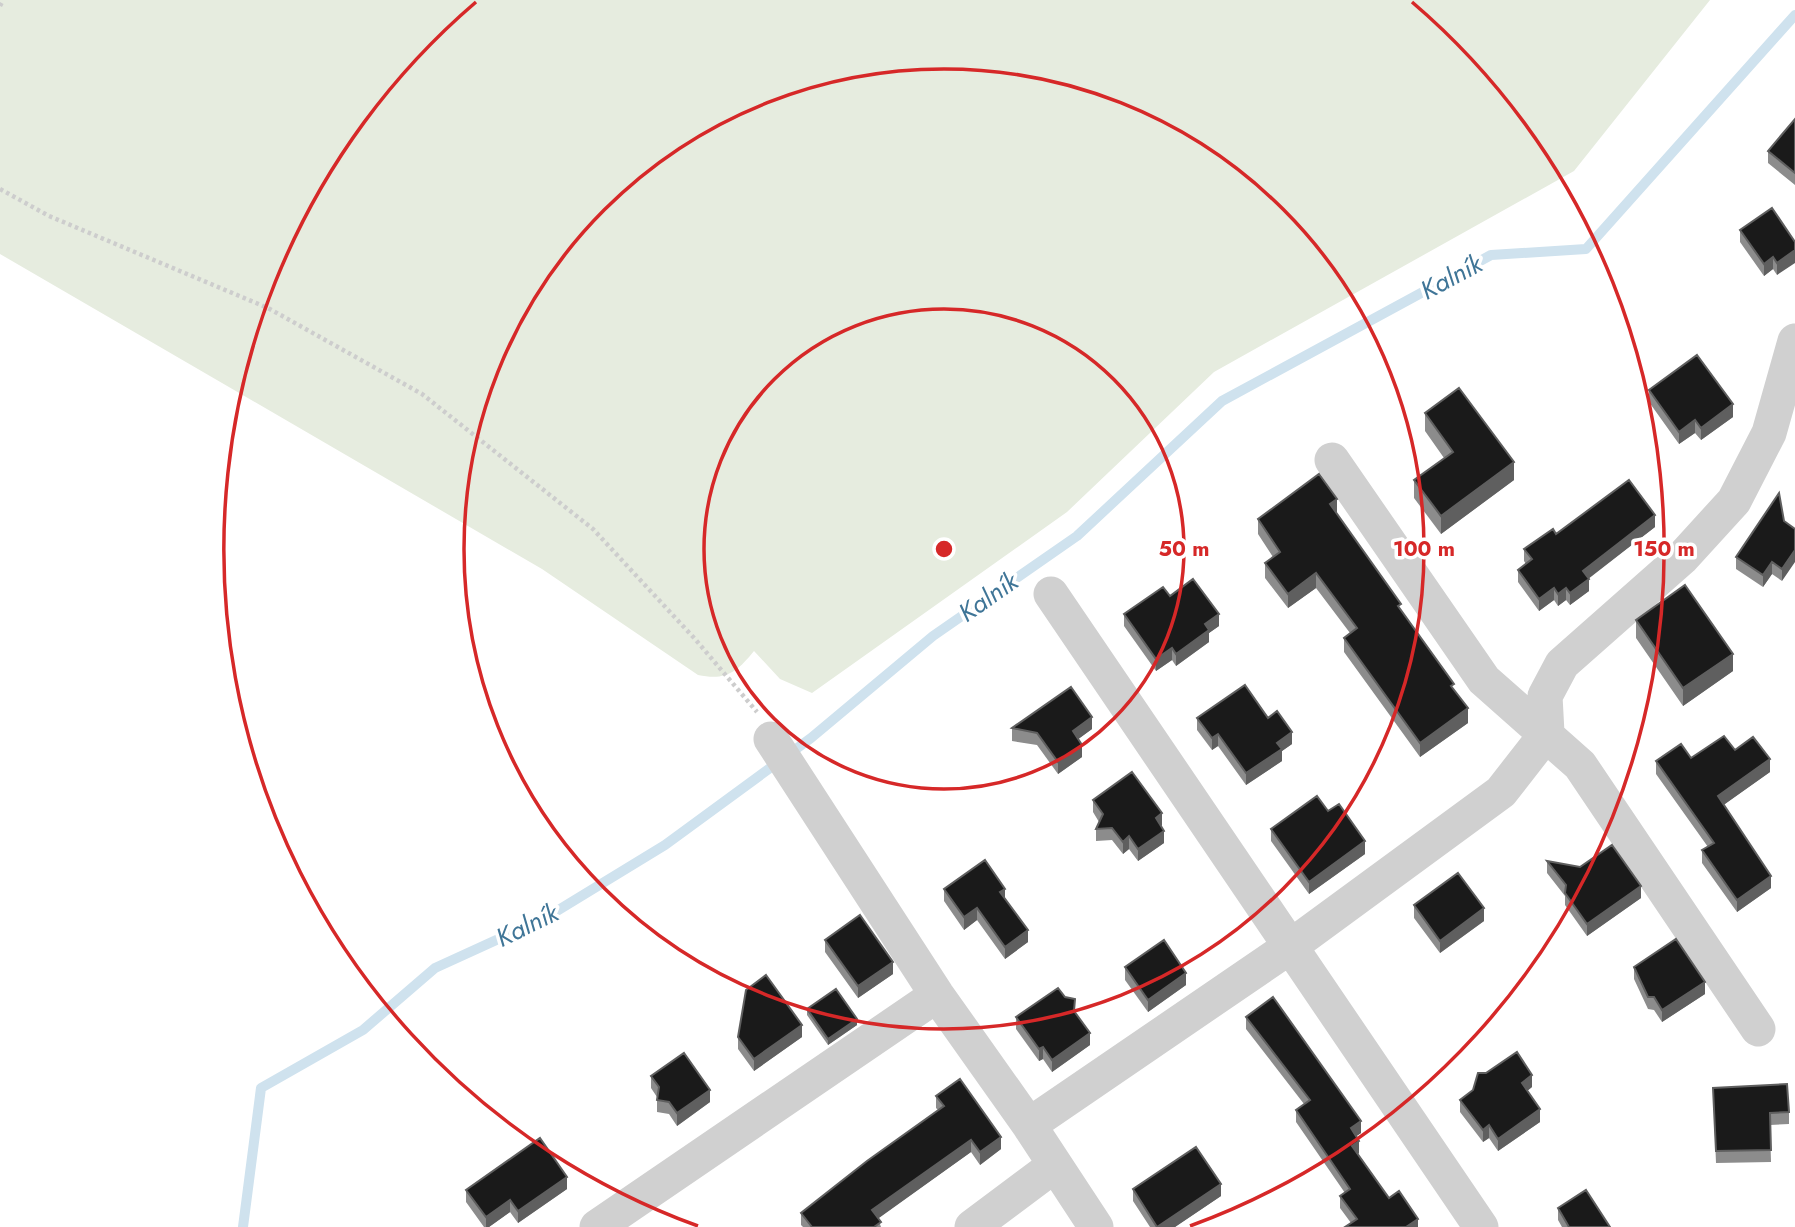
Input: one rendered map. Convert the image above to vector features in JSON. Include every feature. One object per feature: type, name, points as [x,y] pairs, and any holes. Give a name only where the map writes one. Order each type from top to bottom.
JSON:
[{"type":"street","points":[[1029,1125],[1291,946],[1502,792],[1547,733],[1545,696],[1562,664],[1682,558],[1734,501],[1769,433],[1795,341]]},
{"type":"street","points":[[1332,460],[1484,680],[1580,765],[1758,1029]]},
{"type":"street","points":[[1051,594],[1481,1227]]},
{"type":"street","points":[[771,739],[937,995],[1029,1125],[1096,1227]]},
{"type":"street","points":[[597,1227],[937,995]]},
{"type":"street","points":[[972,1227],[1055,1166]]},
{"type":"path","points":[[0,5],[3,0]]},
{"type":"path","points":[[0,189],[49,216],[268,308],[422,394],[593,529],[754,706],[771,739]]},
{"type":"shaded area","points":[[0,0],[1710,0],[1574,171],[1214,372],[1067,512],[812,693],[780,679],[754,651],[736,669],[724,676],[698,675],[542,569],[0,254]]},
{"type":"building","points":[[1795,119],[1795,173],[1768,151]]},
{"type":"building","points":[[1772,208],[1795,242],[1795,250],[1777,263],[1773,257],[1764,264],[1740,230]]},
{"type":"building","points":[[1697,355],[1733,404],[1701,428],[1695,420],[1679,432],[1649,390]]},
{"type":"building","points":[[1459,388],[1514,462],[1441,516],[1414,480],[1453,452],[1425,413]]},
{"type":"building","points":[[1319,474],[1337,499],[1330,504],[1401,604],[1398,606],[1468,708],[1420,743],[1344,638],[1357,628],[1316,573],[1288,594],[1265,563],[1280,552],[1258,519]]},
{"type":"building","points":[[1629,480],[1655,515],[1583,571],[1589,579],[1570,593],[1566,588],[1558,594],[1554,588],[1539,599],[1518,570],[1532,559],[1524,549],[1553,529],[1556,534]]},
{"type":"building","points":[[1779,493],[1784,521],[1795,529],[1795,550],[1782,569],[1772,562],[1763,575],[1736,557]]},
{"type":"building","points":[[1193,579],[1219,614],[1205,624],[1209,630],[1176,654],[1172,648],[1156,659],[1124,614],[1163,587],[1170,596]]},
{"type":"building","points":[[1685,585],[1733,654],[1683,688],[1636,620]]},
{"type":"building","points":[[1245,685],[1268,718],[1277,711],[1292,732],[1277,743],[1282,749],[1246,773],[1218,734],[1212,738],[1197,718]]},
{"type":"building","points":[[1071,687],[1092,717],[1073,731],[1082,745],[1058,762],[1037,733],[1012,728]]},
{"type":"building","points":[[1724,736],[1735,750],[1753,737],[1770,759],[1718,796],[1771,876],[1737,900],[1702,850],[1714,843],[1656,761],[1681,744],[1691,758]]},
{"type":"building","points":[[1132,772],[1162,813],[1156,818],[1164,831],[1138,849],[1129,836],[1123,842],[1112,828],[1096,829],[1103,814],[1093,800]]},
{"type":"building","points":[[1317,796],[1328,811],[1339,804],[1365,841],[1309,882],[1271,829]]},
{"type":"building","points":[[1612,845],[1641,886],[1587,924],[1565,893],[1566,885],[1547,861],[1580,867]]},
{"type":"building","points":[[985,860],[1005,889],[1000,892],[1028,930],[1005,947],[977,908],[964,917],[944,889]]},
{"type":"building","points":[[1458,873],[1484,908],[1440,941],[1414,905]]},
{"type":"building","points":[[860,915],[893,962],[858,986],[825,940]]},
{"type":"building","points":[[1676,939],[1705,982],[1662,1010],[1654,997],[1648,997],[1634,967]]},
{"type":"building","points":[[1164,940],[1186,973],[1148,1000],[1125,967]]},
{"type":"building","points":[[766,975],[802,1025],[754,1059],[738,1037],[746,990]]},
{"type":"building","points":[[1058,988],[1065,997],[1075,999],[1074,1011],[1090,1033],[1052,1060],[1043,1047],[1039,1049],[1016,1017]]},
{"type":"building","points":[[836,989],[857,1019],[828,1039],[807,1009]]},
{"type":"building","points":[[1273,997],[1361,1121],[1351,1128],[1359,1141],[1352,1146],[1389,1198],[1399,1191],[1418,1219],[1406,1227],[1345,1227],[1357,1219],[1340,1196],[1350,1189],[1296,1110],[1310,1100],[1246,1017]]},
{"type":"building","points":[[1517,1052],[1532,1075],[1522,1083],[1540,1109],[1498,1139],[1489,1125],[1483,1130],[1460,1100],[1473,1090],[1478,1073],[1486,1073]]},
{"type":"building","points":[[684,1053],[710,1090],[677,1113],[669,1102],[657,1100],[659,1087],[651,1076]]},
{"type":"building","points":[[960,1079],[1001,1137],[980,1152],[971,1140],[872,1210],[881,1222],[874,1227],[812,1227],[801,1213],[944,1106],[936,1096]]},
{"type":"building","points":[[1787,1084],[1789,1112],[1770,1113],[1771,1150],[1716,1151],[1713,1088]]},
{"type":"building","points":[[540,1138],[567,1177],[518,1211],[510,1200],[486,1217],[466,1190]]},
{"type":"building","points":[[1196,1147],[1221,1184],[1157,1227],[1133,1189]]},
{"type":"building","points":[[1586,1190],[1610,1227],[1569,1227],[1558,1208]]},
{"type":"waterway","name":"Kalník","points":[[243,1227],[261,1088],[363,1030],[435,968],[547,917],[665,845],[811,738],[933,636],[1077,536],[1222,401],[1491,255],[1586,249],[1795,15]]}]
